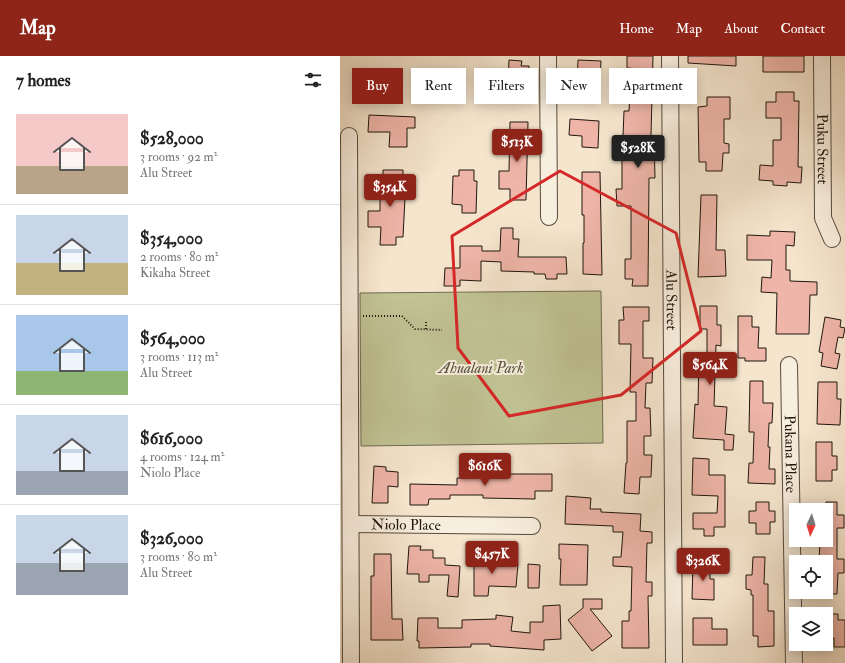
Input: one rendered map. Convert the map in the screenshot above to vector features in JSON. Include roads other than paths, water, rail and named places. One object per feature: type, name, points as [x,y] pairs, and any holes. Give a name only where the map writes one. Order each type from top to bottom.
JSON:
[{"type":"street","points":[[548,56],[549,216]]},
{"type":"street","name":"Alu Street","points":[[670,56],[674,663]]},
{"type":"street","name":"Puku Street","points":[[822,56],[823,218],[832,239]]},
{"type":"street","points":[[349,136],[351,663]]},
{"type":"street","name":"Pukana Place","points":[[789,365],[794,663]]},
{"type":"street","name":"Niolo Place","points":[[351,524],[532,526]]},
{"type":"park label","name":"Ahualani Park","points":[[481,368]]}]
